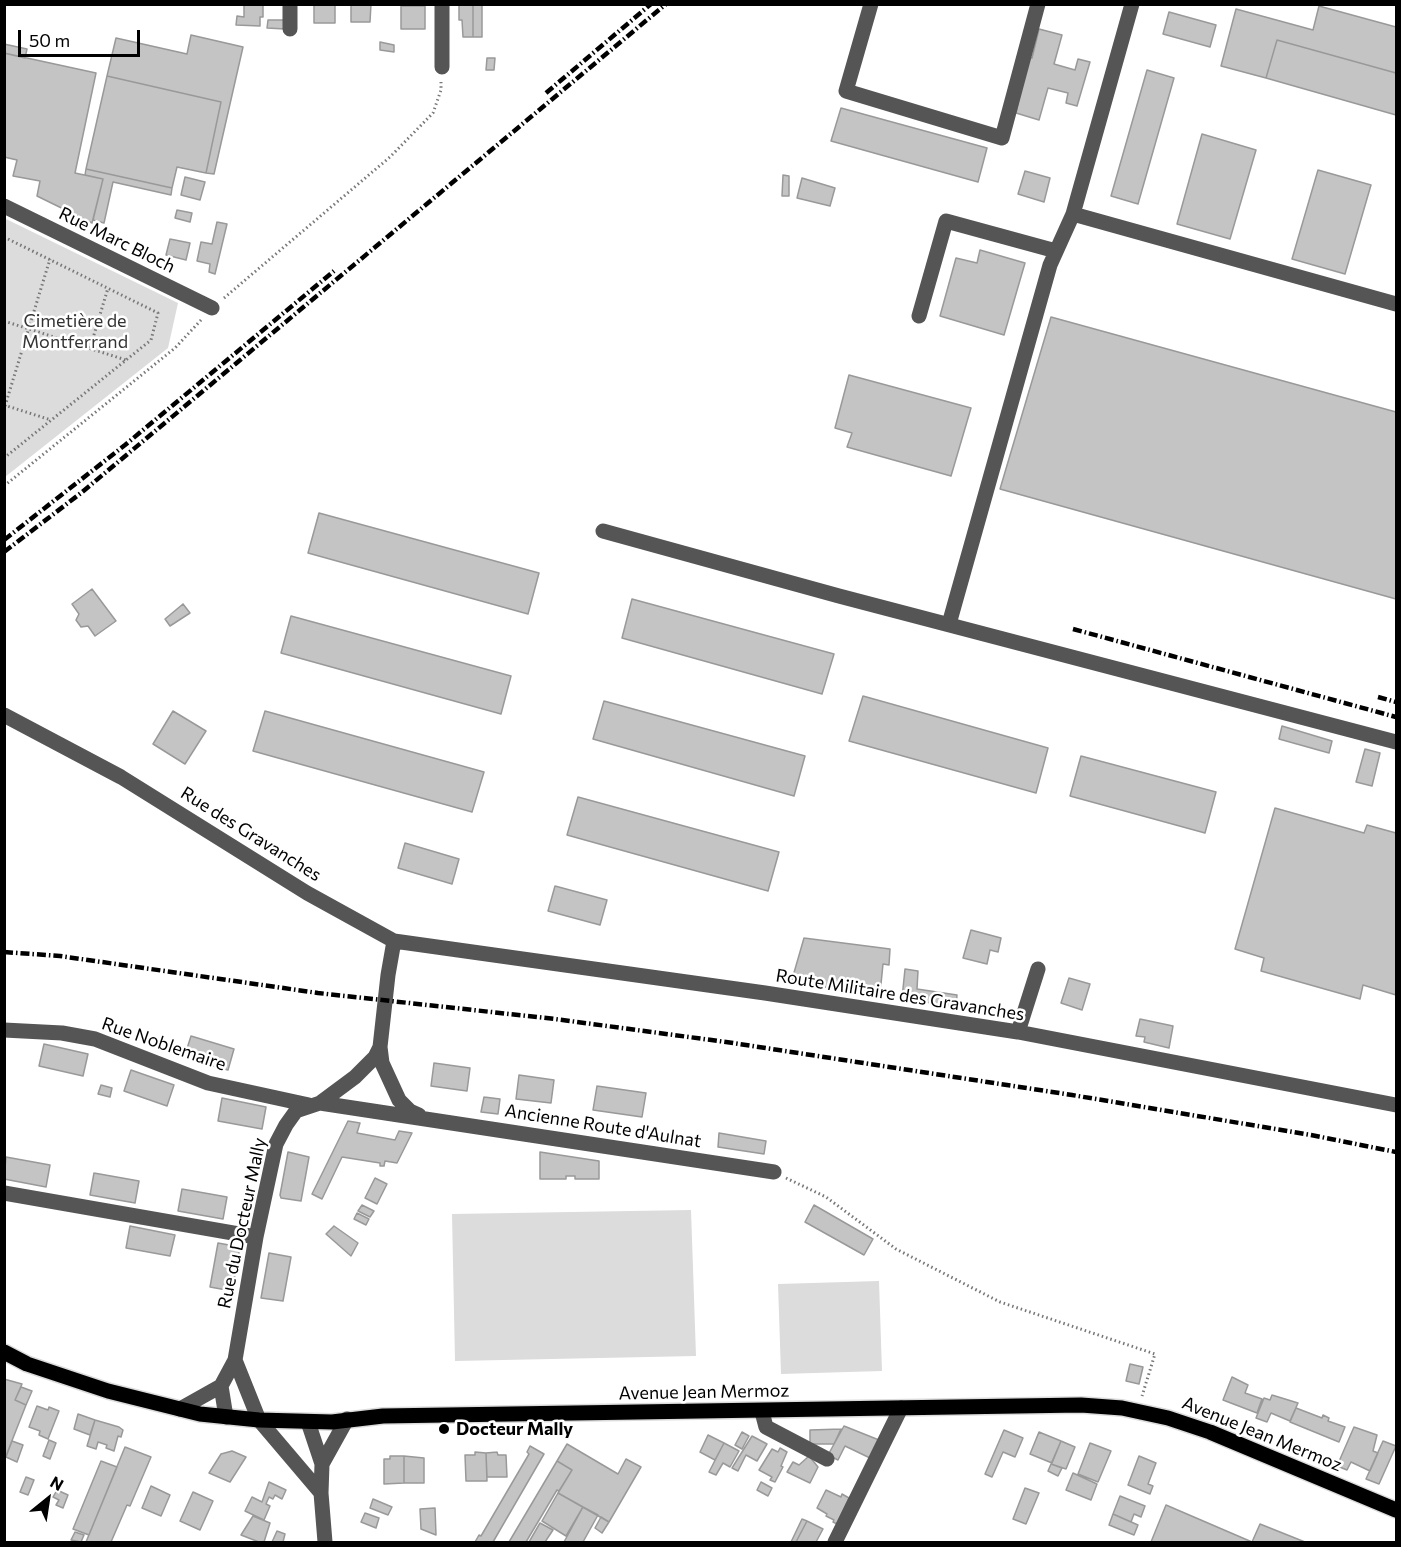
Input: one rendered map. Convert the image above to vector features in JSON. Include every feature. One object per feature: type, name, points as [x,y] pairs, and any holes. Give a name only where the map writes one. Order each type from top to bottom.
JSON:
[{"type":"main road","name":"Avenue Jean Mermoz","points":[[4,1352],[27,1364],[108,1391],[180,1409],[260,1420],[332,1422],[383,1416],[762,1412],[1081,1405],[1168,1418],[1210,1432],[1396,1510]]},
{"type":"street","points":[[290,4],[290,29]]},
{"type":"street","points":[[442,4],[442,67]]},
{"type":"street","points":[[871,4],[846,92],[1002,138],[1038,4]]},
{"type":"street","points":[[949,624],[1050,265],[1073,214],[1132,4]]},
{"type":"street","name":"Rue Marc Bloch","points":[[4,206],[212,308]]},
{"type":"street","points":[[1073,214],[1396,304]]},
{"type":"street","points":[[919,316],[946,221],[1056,250]]},
{"type":"street","points":[[603,531],[949,624],[1395,736]]},
{"type":"street","name":"Rue des Gravanches","points":[[4,715],[121,777],[307,893],[394,941]]},
{"type":"street","points":[[381,1041],[394,941]]},
{"type":"street","name":"Route Militaire des Gravanches","points":[[394,941],[765,993],[1018,1032],[1396,1105]]},
{"type":"street","points":[[1018,1032],[1038,969]]},
{"type":"street","name":"Rue Noblemaire","points":[[4,1030],[62,1033],[95,1039],[208,1083],[315,1104]]},
{"type":"street","name":"Rue du Docteur Mally","points":[[221,1386],[235,1360],[256,1237],[276,1144],[296,1111],[315,1104],[368,1065],[381,1041]]},
{"type":"street","name":"Ancienne Route d'Aulnat","points":[[381,1041],[386,1072],[399,1100],[410,1111],[427,1118]]},
{"type":"street","name":"Ancienne Route d'Aulnat","points":[[315,1104],[427,1118],[774,1172]]},
{"type":"street","points":[[4,1192],[256,1237]]},
{"type":"street","points":[[235,1360],[260,1420],[321,1493]]},
{"type":"street","points":[[180,1409],[221,1386],[226,1417]]},
{"type":"street","points":[[835,1542],[901,1408]]},
{"type":"street","points":[[762,1412],[766,1427],[827,1459]]},
{"type":"street","points":[[322,1464],[347,1419]]},
{"type":"street","points":[[308,1422],[322,1464],[321,1493],[327,1542]]},
{"type":"path","points":[[433,113],[441,90],[442,67]]},
{"type":"path","points":[[4,237],[158,313],[151,340],[4,458]]},
{"type":"path","points":[[50,259],[5,406],[51,420]]},
{"type":"path","points":[[90,348],[108,288]]},
{"type":"path","points":[[4,321],[126,360]]},
{"type":"path","points":[[774,1172],[826,1197],[896,1249],[1000,1302],[1155,1354],[1138,1412]]},
{"type":"green space","name":"Cimetière de Montferrand","points":[[4,218],[178,303],[168,348],[5,477]]},
{"type":"green space","points":[[691,1210],[696,1356],[455,1361],[452,1214]]},
{"type":"green space","points":[[879,1281],[882,1371],[781,1374],[778,1284]]},
{"type":"building","points":[[244,4],[263,4],[260,26],[236,25],[237,16],[244,17]]},
{"type":"building","points":[[314,4],[335,4],[335,23],[314,23]]},
{"type":"building","points":[[351,4],[371,4],[370,22],[351,22]]},
{"type":"building","points":[[459,4],[473,4],[473,37],[463,37],[462,20],[459,20]]},
{"type":"building","points":[[473,4],[482,4],[482,37],[473,37]]},
{"type":"building","points":[[401,6],[425,6],[425,29],[401,29]]},
{"type":"building","points":[[1319,6],[1396,27],[1396,73],[1277,40],[1266,78],[1221,66],[1236,9],[1313,30]]},
{"type":"building","points":[[1169,12],[1216,25],[1210,47],[1163,34]]},
{"type":"building","points":[[268,20],[285,20],[285,29],[267,28]]},
{"type":"building","points":[[1039,29],[1062,35],[1054,64],[1075,70],[1078,59],[1090,62],[1077,106],[1066,103],[1068,93],[1048,88],[1039,120],[1016,113],[1027,57],[1032,58]]},
{"type":"building","points":[[191,35],[243,47],[214,174],[206,173],[221,102],[107,76],[116,38],[187,54]]},
{"type":"building","points":[[1277,40],[1396,73],[1396,115],[1266,78]]},
{"type":"building","points":[[380,42],[394,45],[394,52],[380,50]]},
{"type":"building","points":[[4,44],[27,49],[25,58],[4,53]]},
{"type":"building","points":[[4,53],[96,73],[75,173],[103,179],[92,223],[37,196],[40,181],[13,176],[17,160],[4,157]]},
{"type":"building","points":[[487,58],[495,58],[494,70],[486,70]]},
{"type":"building","points":[[1147,70],[1174,78],[1138,204],[1111,196]]},
{"type":"building","points":[[107,76],[221,102],[206,173],[177,167],[172,188],[86,169]]},
{"type":"building","points":[[841,108],[987,148],[978,182],[831,141]]},
{"type":"building","points":[[1202,134],[1256,150],[1230,239],[1177,224]]},
{"type":"building","points":[[86,169],[172,188],[171,195],[113,182],[104,223],[93,220],[103,179],[85,175]]},
{"type":"building","points":[[1318,170],[1371,185],[1345,274],[1292,259]]},
{"type":"building","points":[[1025,171],[1050,178],[1044,202],[1018,194]]},
{"type":"building","points":[[783,175],[789,176],[789,196],[782,196]]},
{"type":"building","points":[[185,177],[205,182],[200,200],[181,195]]},
{"type":"building","points":[[802,178],[835,188],[830,206],[797,198]]},
{"type":"building","points":[[177,210],[192,213],[190,222],[175,218]]},
{"type":"building","points":[[217,222],[227,224],[215,274],[209,272],[210,264],[197,261],[201,242],[212,244]]},
{"type":"building","points":[[170,239],[190,243],[186,260],[166,255]]},
{"type":"building","points":[[980,250],[1025,263],[1004,335],[940,316],[956,258],[977,263]]},
{"type":"building","points":[[1051,317],[1396,412],[1396,599],[1000,489]]},
{"type":"building","points":[[849,375],[971,408],[951,476],[847,447],[852,433],[835,428]]},
{"type":"building","points":[[319,513],[539,573],[528,614],[308,553]]},
{"type":"building","points":[[92,589],[116,621],[95,636],[88,626],[81,627],[76,620],[79,614],[72,604]]},
{"type":"building","points":[[632,599],[834,654],[822,694],[622,638]]},
{"type":"building","points":[[183,604],[190,613],[170,626],[165,619]]},
{"type":"building","points":[[291,616],[511,676],[501,714],[281,653]]},
{"type":"building","points":[[863,696],[1048,748],[1036,793],[849,741]]},
{"type":"building","points":[[604,701],[805,756],[794,796],[593,739]]},
{"type":"building","points":[[173,711],[206,731],[185,764],[153,744]]},
{"type":"building","points":[[265,711],[484,772],[472,812],[253,751]]},
{"type":"building","points":[[1282,726],[1332,741],[1329,753],[1279,739]]},
{"type":"building","points":[[1365,749],[1380,753],[1372,786],[1356,782]]},
{"type":"building","points":[[1081,756],[1216,792],[1205,833],[1070,796]]},
{"type":"building","points":[[578,797],[779,852],[768,891],[567,835]]},
{"type":"building","points":[[1275,808],[1364,833],[1367,825],[1396,833],[1396,995],[1363,985],[1360,999],[1261,971],[1264,958],[1235,949]]},
{"type":"building","points":[[405,843],[459,859],[452,884],[398,868]]},
{"type":"building","points":[[555,886],[607,900],[600,925],[548,911]]},
{"type":"building","points":[[971,930],[1001,938],[998,952],[990,950],[987,964],[963,958]]},
{"type":"building","points":[[804,938],[890,949],[889,965],[883,964],[880,994],[791,983]]},
{"type":"building","points":[[905,969],[918,971],[917,989],[957,995],[956,1007],[902,998]]},
{"type":"building","points":[[1069,978],[1090,984],[1082,1010],[1061,1003]]},
{"type":"building","points":[[1140,1019],[1173,1026],[1169,1048],[1144,1042],[1145,1037],[1136,1036]]},
{"type":"building","points":[[191,1036],[234,1049],[228,1070],[184,1058]]},
{"type":"building","points":[[44,1044],[88,1054],[83,1076],[39,1066]]},
{"type":"building","points":[[434,1063],[470,1068],[467,1091],[431,1086]]},
{"type":"building","points":[[131,1070],[174,1085],[167,1106],[124,1091]]},
{"type":"building","points":[[519,1075],[554,1080],[551,1103],[516,1099]]},
{"type":"building","points":[[101,1085],[112,1088],[110,1097],[98,1094]]},
{"type":"building","points":[[597,1086],[646,1093],[642,1117],[593,1110]]},
{"type":"building","points":[[484,1097],[500,1099],[498,1114],[481,1112]]},
{"type":"building","points":[[222,1098],[266,1107],[262,1129],[218,1121]]},
{"type":"building","points":[[348,1121],[360,1123],[357,1133],[395,1140],[399,1131],[412,1133],[397,1163],[385,1161],[384,1166],[380,1166],[380,1163],[342,1157],[322,1199],[312,1194]]},
{"type":"building","points":[[719,1133],[766,1141],[764,1154],[718,1147]]},
{"type":"building","points":[[288,1152],[309,1157],[301,1201],[281,1198],[280,1195]]},
{"type":"building","points":[[540,1152],[599,1161],[599,1179],[575,1179],[575,1176],[566,1176],[566,1179],[540,1179]]},
{"type":"building","points":[[6,1157],[50,1165],[46,1187],[4,1179]]},
{"type":"building","points":[[94,1173],[139,1181],[135,1203],[90,1195]]},
{"type":"building","points":[[375,1178],[387,1184],[377,1204],[365,1198]]},
{"type":"building","points":[[182,1189],[227,1197],[223,1219],[178,1211]]},
{"type":"building","points":[[362,1205],[374,1211],[370,1217],[358,1211]]},
{"type":"building","points":[[814,1205],[873,1239],[864,1255],[805,1222]]},
{"type":"building","points":[[357,1213],[369,1219],[366,1225],[354,1219]]},
{"type":"building","points":[[130,1226],[175,1235],[170,1256],[126,1248]]},
{"type":"building","points":[[334,1226],[358,1243],[351,1256],[326,1234]]},
{"type":"building","points":[[218,1243],[240,1247],[232,1291],[210,1287]]},
{"type":"building","points":[[269,1253],[291,1257],[283,1301],[261,1298]]},
{"type":"building","points":[[1130,1364],[1143,1367],[1139,1384],[1126,1381]]},
{"type":"building","points":[[1232,1377],[1248,1385],[1245,1393],[1262,1399],[1257,1413],[1223,1400]]},
{"type":"building","points":[[4,1379],[22,1384],[15,1400],[26,1405],[4,1461]]},
{"type":"building","points":[[21,1387],[32,1391],[26,1405],[15,1400]]},
{"type":"building","points":[[1272,1395],[1298,1403],[1290,1421],[1271,1413],[1267,1422],[1256,1418],[1264,1398],[1270,1400]]},
{"type":"building","points":[[37,1406],[59,1411],[48,1439],[39,1435],[40,1431],[29,1427]]},
{"type":"building","points":[[1296,1408],[1322,1418],[1323,1415],[1329,1418],[1328,1421],[1345,1427],[1339,1442],[1290,1422]]},
{"type":"building","points":[[78,1414],[95,1420],[90,1435],[74,1429]]},
{"type":"building","points":[[95,1420],[123,1430],[121,1437],[118,1436],[114,1451],[98,1442],[96,1449],[87,1446]]},
{"type":"building","points":[[844,1426],[879,1440],[870,1458],[845,1446],[838,1460],[828,1455]]},
{"type":"building","points":[[1354,1427],[1377,1435],[1373,1451],[1378,1453],[1370,1471],[1351,1462],[1347,1470],[1337,1466]]},
{"type":"building","points":[[841,1429],[834,1444],[810,1444],[810,1430]]},
{"type":"building","points":[[1004,1430],[1023,1438],[1015,1457],[1003,1452],[992,1477],[985,1474]]},
{"type":"building","points":[[742,1432],[749,1436],[742,1449],[735,1445]]},
{"type":"building","points":[[1039,1432],[1061,1441],[1052,1463],[1030,1454]]},
{"type":"building","points":[[708,1435],[724,1443],[715,1460],[700,1452]]},
{"type":"building","points":[[752,1436],[767,1444],[757,1461],[746,1455],[738,1471],[732,1468]]},
{"type":"building","points":[[49,1440],[56,1443],[50,1459],[43,1456]]},
{"type":"building","points":[[12,1441],[23,1445],[17,1462],[6,1457]]},
{"type":"building","points":[[1061,1441],[1075,1447],[1066,1469],[1051,1464]]},
{"type":"building","points":[[1383,1441],[1396,1446],[1379,1484],[1366,1479]]},
{"type":"building","points":[[724,1443],[739,1451],[730,1467],[723,1463],[716,1475],[709,1472]]},
{"type":"building","points":[[1090,1443],[1111,1451],[1098,1482],[1078,1474]]},
{"type":"building","points":[[567,1444],[618,1474],[626,1459],[641,1467],[609,1522],[558,1493],[572,1470],[557,1461]]},
{"type":"building","points":[[530,1446],[544,1454],[493,1542],[475,1542],[479,1535],[481,1536],[529,1454],[527,1452]]},
{"type":"building","points":[[125,1447],[151,1457],[130,1506],[127,1505],[111,1542],[86,1542]]},
{"type":"building","points":[[780,1448],[787,1452],[781,1466],[783,1467],[775,1482],[770,1480],[772,1477],[759,1470],[772,1449],[778,1452]]},
{"type":"building","points":[[232,1451],[246,1457],[230,1482],[209,1473],[221,1454]]},
{"type":"building","points":[[475,1452],[486,1453],[487,1481],[466,1481],[465,1455],[475,1455]]},
{"type":"building","points":[[497,1452],[498,1455],[506,1455],[507,1477],[487,1477],[486,1453]]},
{"type":"building","points":[[390,1456],[404,1456],[404,1483],[384,1484],[384,1459],[390,1459]]},
{"type":"building","points":[[404,1456],[424,1458],[424,1483],[404,1483]]},
{"type":"building","points":[[809,1456],[818,1467],[810,1483],[787,1472],[793,1462],[799,1465]]},
{"type":"building","points":[[1139,1456],[1156,1463],[1148,1484],[1153,1486],[1150,1494],[1128,1485]]},
{"type":"building","points":[[101,1461],[117,1467],[89,1535],[73,1529]]},
{"type":"building","points":[[557,1461],[572,1470],[559,1491],[557,1490],[526,1542],[509,1542]]},
{"type":"building","points":[[1051,1464],[1062,1468],[1058,1476],[1048,1471]]},
{"type":"building","points":[[1073,1473],[1097,1484],[1091,1500],[1066,1490]]},
{"type":"building","points":[[26,1477],[34,1480],[28,1495],[20,1492]]},
{"type":"building","points":[[269,1482],[286,1490],[282,1499],[275,1495],[273,1499],[269,1497],[266,1504],[270,1506],[264,1520],[245,1511],[252,1497],[262,1502]]},
{"type":"building","points":[[761,1482],[772,1488],[768,1496],[757,1490]]},
{"type":"building","points":[[151,1486],[170,1495],[161,1516],[142,1508]]},
{"type":"building","points":[[1025,1488],[1039,1493],[1026,1524],[1013,1519]]},
{"type":"building","points":[[57,1490],[68,1495],[63,1508],[56,1505],[59,1500],[53,1497]]},
{"type":"building","points":[[826,1490],[849,1498],[837,1524],[817,1508]]},
{"type":"building","points":[[193,1492],[213,1501],[200,1530],[180,1521]]},
{"type":"building","points":[[558,1493],[583,1507],[566,1536],[542,1521]]},
{"type":"building","points":[[1120,1496],[1145,1506],[1141,1517],[1134,1514],[1131,1522],[1113,1514]]},
{"type":"building","points":[[373,1499],[392,1507],[388,1515],[370,1508]]},
{"type":"building","points":[[1166,1505],[1252,1542],[1151,1542]]},
{"type":"building","points":[[583,1507],[598,1515],[583,1542],[564,1542]]},
{"type":"building","points":[[435,1508],[436,1535],[421,1529],[420,1509]]},
{"type":"building","points":[[365,1513],[379,1518],[376,1528],[361,1522]]},
{"type":"building","points":[[1113,1514],[1138,1525],[1134,1535],[1109,1525]]},
{"type":"building","points":[[253,1516],[270,1523],[264,1542],[241,1535]]},
{"type":"building","points":[[601,1517],[609,1522],[602,1533],[595,1528]]},
{"type":"building","points":[[802,1519],[807,1521],[796,1542],[791,1542]]},
{"type":"building","points":[[807,1521],[823,1529],[816,1542],[796,1542]]},
{"type":"building","points":[[540,1523],[553,1530],[545,1542],[529,1542]]},
{"type":"building","points":[[1260,1524],[1305,1542],[1252,1542]]},
{"type":"building","points":[[277,1531],[285,1534],[283,1542],[272,1542]]},
{"type":"building","points":[[75,1532],[84,1535],[81,1542],[71,1540]]},
{"type":"railway","points":[[546,93],[651,4]]},
{"type":"railway","points":[[4,552],[81,493],[666,4]]},
{"type":"railway","points":[[4,540],[125,445],[334,271]]},
{"type":"railway","points":[[1073,629],[1396,717]]},
{"type":"railway","points":[[1378,697],[1396,702]]},
{"type":"railway","points":[[4,952],[60,956],[318,993],[555,1019],[726,1042],[1072,1095],[1311,1135],[1396,1152]]},
{"type":"place","name":"Docteur Mally","points":[[444,1429]]}]
